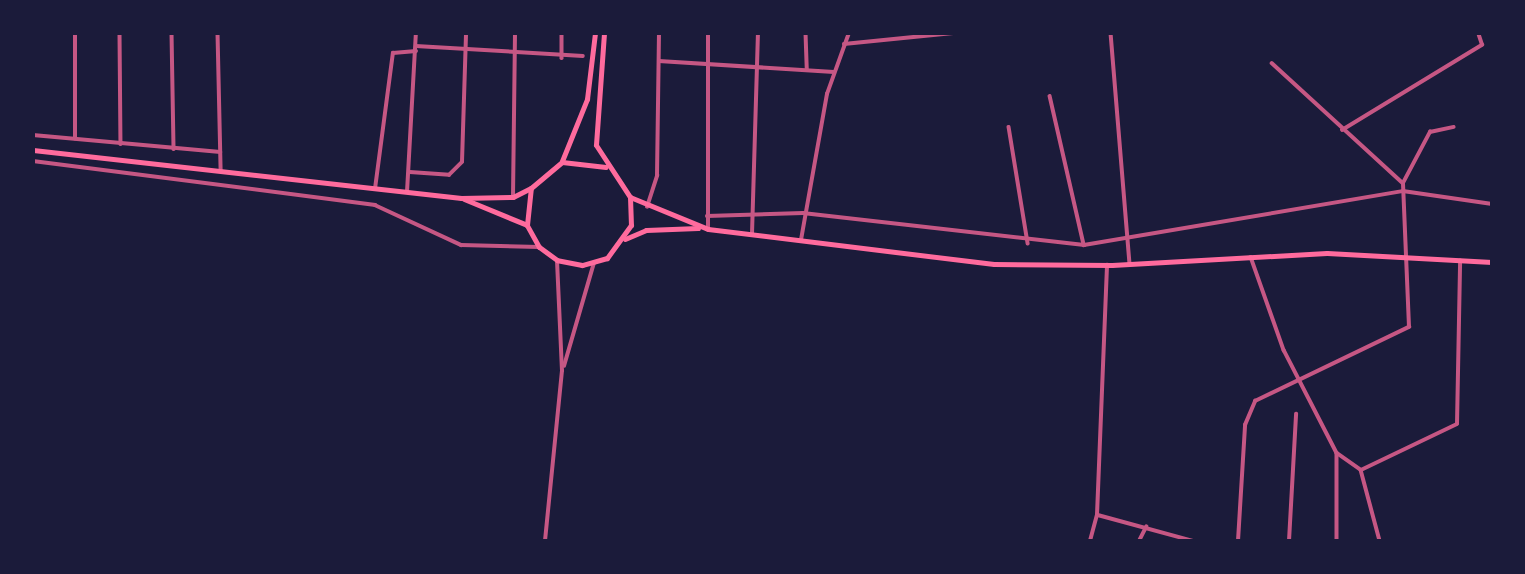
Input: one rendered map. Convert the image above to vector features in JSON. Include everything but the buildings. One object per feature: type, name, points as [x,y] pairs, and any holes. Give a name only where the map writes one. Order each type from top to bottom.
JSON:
[{"type":"main road","points":[[33,150],[461,198],[513,197],[531,187],[562,162],[587,99],[595,33]]},
{"type":"main road","points":[[604,33],[596,138],[606,167],[630,197],[647,207],[704,228]]},
{"type":"main road","points":[[562,162],[606,167]]},
{"type":"main road","points":[[531,187],[527,225],[539,247],[557,260],[594,263],[625,239],[646,230],[704,228],[957,261],[1107,265],[1251,257],[1405,255],[1492,262]]},
{"type":"main road","points":[[625,239],[630,197]]},
{"type":"main road","points":[[461,198],[527,225]]},
{"type":"street","points":[[75,33],[75,139]]},
{"type":"street","points":[[120,33],[121,144]]},
{"type":"street","points":[[172,33],[174,149]]},
{"type":"street","points":[[218,33],[221,173]]},
{"type":"street","points":[[407,192],[416,33]]},
{"type":"street","points":[[410,172],[449,175],[462,162],[466,33]]},
{"type":"street","points":[[513,197],[515,33]]},
{"type":"street","points":[[562,33],[562,58]]},
{"type":"street","points":[[647,207],[657,176],[660,33]]},
{"type":"street","points":[[704,228],[707,216],[708,33]]},
{"type":"street","points":[[752,235],[758,33]]},
{"type":"street","points":[[806,33],[807,70]]},
{"type":"street","points":[[801,240],[803,213],[834,72],[849,33]]},
{"type":"street","points":[[844,44],[909,35],[955,33]]},
{"type":"street","points":[[1111,33],[1130,264]]},
{"type":"street","points":[[1342,130],[1482,45],[1478,33]]},
{"type":"street","points":[[375,189],[393,53],[416,49],[466,49],[562,58],[583,56]]},
{"type":"street","points":[[659,61],[834,72]]},
{"type":"street","points":[[1272,63],[1342,130],[1403,183]]},
{"type":"street","points":[[1050,96],[1084,245]]},
{"type":"street","points":[[1009,127],[1028,243]]},
{"type":"street","points":[[1238,541],[1250,408],[1299,377],[1409,327],[1403,183],[1430,132],[1453,127]]},
{"type":"street","points":[[33,135],[220,152]]},
{"type":"street","points":[[33,161],[362,202],[392,209],[461,245],[539,247]]},
{"type":"street","points":[[707,216],[754,218],[803,213],[1028,243],[1084,245],[1127,241],[1403,191],[1492,204]]},
{"type":"street","points":[[1251,257],[1299,377],[1337,453],[1337,541]]},
{"type":"street","points":[[1361,470],[1460,419],[1460,259]]},
{"type":"street","points":[[545,541],[562,371],[557,260]]},
{"type":"street","points":[[562,371],[594,263]]},
{"type":"street","points":[[1090,541],[1097,515],[1107,265]]},
{"type":"street","points":[[1289,541],[1296,414]]},
{"type":"street","points":[[1337,453],[1361,470],[1380,541]]},
{"type":"street","points":[[1097,515],[1146,526],[1192,541]]},
{"type":"street","points":[[1139,541],[1146,526]]}]
